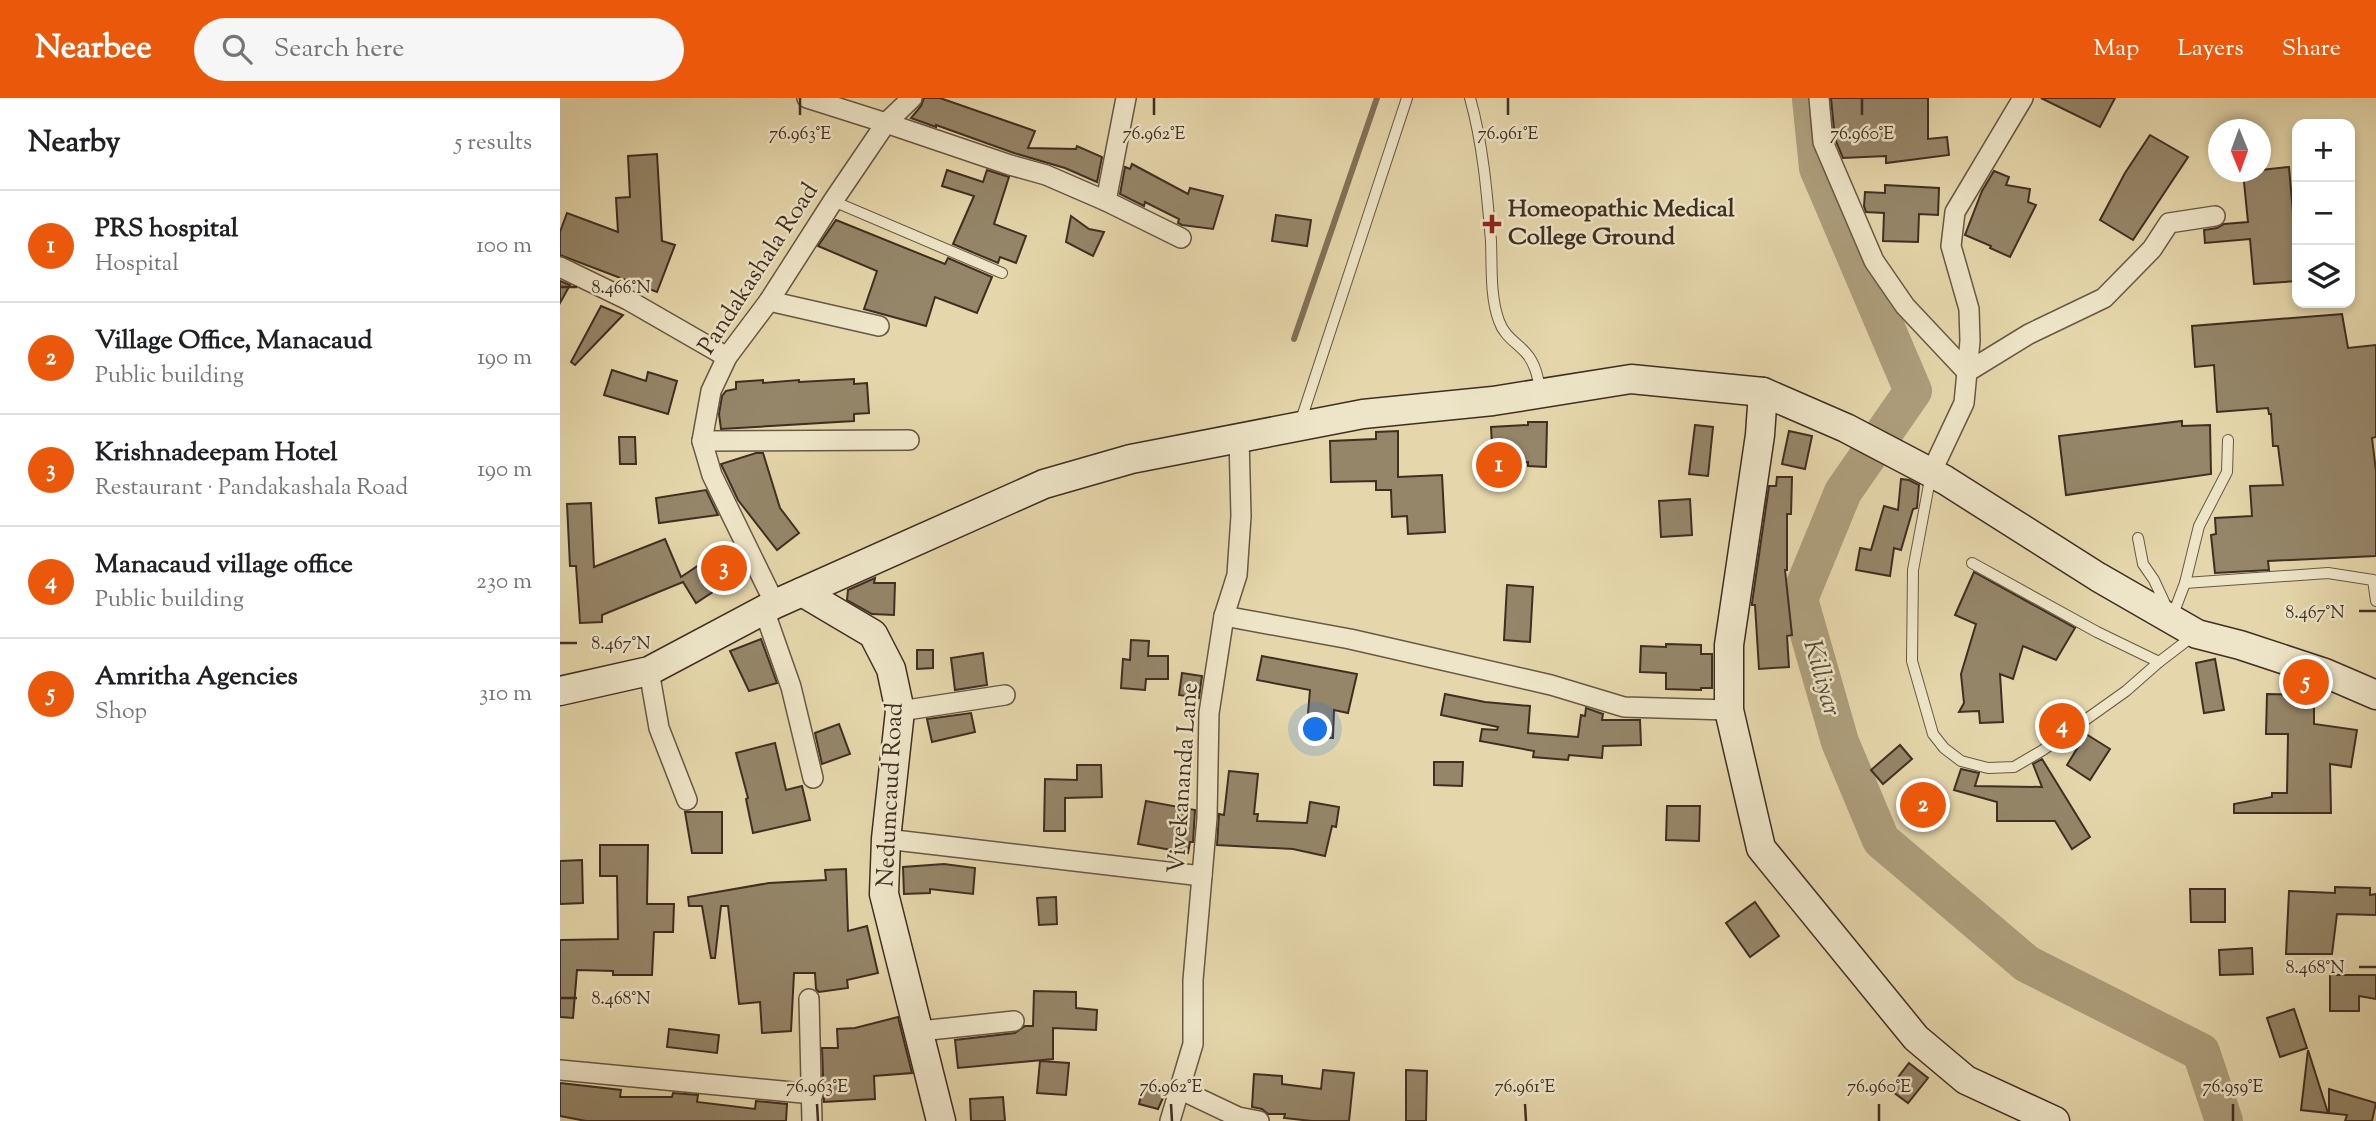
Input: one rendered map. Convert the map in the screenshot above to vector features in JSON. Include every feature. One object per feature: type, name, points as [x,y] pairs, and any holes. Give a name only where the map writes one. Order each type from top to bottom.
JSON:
[{"type":"street","points":[[807,98],[1046,175],[1181,238]]},
{"type":"street","name":"Pandakashala Road","points":[[813,778],[770,607],[712,475],[702,441],[711,391],[727,357],[769,302],[886,123],[912,98]]},
{"type":"street","points":[[1106,201],[1126,98]]},
{"type":"street","points":[[1819,98],[1823,142],[1874,261],[1905,306],[1967,372]]},
{"type":"street","points":[[1923,468],[1964,403],[1970,341],[1969,309],[1951,246],[1955,212],[2023,98]]},
{"type":"street","points":[[1967,372],[2029,334],[2104,298],[2152,249],[2169,223],[2216,216]]},
{"type":"street","points":[[560,267],[628,300],[727,357]]},
{"type":"street","points":[[769,302],[880,326]]},
{"type":"street","points":[[560,691],[649,671],[770,607],[1044,484],[1131,459],[1363,414],[1493,401],[1631,379],[1763,391],[1846,428],[1923,468],[2098,577],[2197,634],[2325,673],[2376,695]]},
{"type":"street","points":[[1763,391],[1729,645],[1729,710],[1761,848],[1916,1038],[1966,1080],[2055,1121]]},
{"type":"street","name":"Vivekananda Lane","points":[[1170,1121],[1193,1044],[1193,979],[1207,818],[1209,713],[1224,616],[1237,575],[1241,516],[1239,437]]},
{"type":"street","points":[[702,441],[909,440]]},
{"type":"street","name":"Nedumcaud Road","points":[[802,592],[873,634],[891,669],[900,711],[886,839],[884,894],[941,1121]]},
{"type":"street","points":[[1224,616],[1350,639],[1551,685],[1624,708],[1729,710]]},
{"type":"street","points":[[649,671],[659,727],[687,800]]},
{"type":"street","points":[[900,711],[1005,695]]},
{"type":"street","points":[[886,839],[1202,876]]},
{"type":"street","points":[[809,999],[813,1121]]},
{"type":"street","points":[[920,1031],[1014,1021]]},
{"type":"street","points":[[560,1070],[813,1094]]},
{"type":"street","points":[[1179,1089],[1238,1117],[1259,1121]]},
{"type":"lane","points":[[1300,426],[1407,98]]},
{"type":"lane","points":[[1471,98],[1478,127],[1494,297],[1499,322],[1510,341],[1525,353],[1535,367],[1541,393]]},
{"type":"lane","points":[[833,201],[1002,272]]},
{"type":"lane","points":[[2172,618],[2185,583],[2199,526],[2227,472],[2228,440]]},
{"type":"lane","points":[[1923,468],[1913,570],[1913,660],[1933,734],[1944,748],[1961,761],[1988,768],[2014,767],[2043,750],[2126,691],[2158,662],[2197,634]]},
{"type":"lane","points":[[2138,538],[2143,564],[2154,580],[2172,618]]},
{"type":"lane","points":[[1972,563],[2097,632],[2158,662]]},
{"type":"lane","points":[[2185,583],[2328,573],[2373,580],[2376,601]]},
{"type":"building","points":[[924,98],[940,98],[1035,131],[1028,148],[1076,149],[1077,146],[1102,157],[1097,182],[1065,168],[911,118]]},
{"type":"building","points":[[1831,98],[1928,98],[1928,139],[1947,137],[1949,155],[1886,163],[1886,156],[1843,158],[1835,139]]},
{"type":"building","points":[[2041,98],[2115,98],[2100,127]]},
{"type":"building","points":[[2150,135],[2188,157],[2133,240],[2100,220],[2125,173]]},
{"type":"building","points":[[657,154],[662,241],[675,245],[657,292],[560,255],[560,232],[567,213],[618,232],[616,198],[630,197],[628,156]]},
{"type":"building","points":[[1132,164],[1188,194],[1190,188],[1223,196],[1213,229],[1182,225],[1178,223],[1179,219],[1145,202],[1144,206],[1120,194],[1125,167],[1130,169]]},
{"type":"building","points":[[2289,167],[2292,201],[2292,281],[2254,284],[2250,239],[2205,243],[2204,230],[2224,224],[2248,222],[2244,182],[2271,182],[2271,169]]},
{"type":"building","points":[[947,170],[983,182],[987,170],[1009,177],[994,224],[1026,236],[1016,263],[1000,257],[998,263],[953,244],[974,196],[942,186]]},
{"type":"building","points":[[1994,171],[2009,177],[2006,185],[2030,189],[2028,202],[2036,205],[2010,257],[1965,235],[1982,191]]},
{"type":"building","points":[[1885,185],[1939,188],[1938,215],[1919,214],[1918,242],[1883,241],[1884,213],[1866,212],[1865,192],[1885,193]]},
{"type":"building","points":[[1276,215],[1311,220],[1307,246],[1272,241]]},
{"type":"building","points":[[1071,216],[1089,229],[1104,232],[1093,256],[1066,242]]},
{"type":"building","points":[[836,220],[945,264],[948,258],[992,277],[977,313],[935,297],[926,326],[864,309],[877,271],[818,246]]},
{"type":"building","points":[[560,281],[570,285],[560,303]]},
{"type":"building","points":[[601,306],[623,315],[575,365],[571,362]]},
{"type":"building","points":[[2342,314],[2348,348],[2376,345],[2376,437],[2372,438],[2376,471],[2376,556],[2268,561],[2269,570],[2215,573],[2211,535],[2216,534],[2215,518],[2252,516],[2250,486],[2283,485],[2278,446],[2273,446],[2271,414],[2268,408],[2217,412],[2214,365],[2195,367],[2192,326]]},
{"type":"building","points":[[612,370],[646,381],[648,372],[677,381],[668,414],[604,395]]},
{"type":"building","points":[[854,379],[854,384],[867,383],[869,413],[854,414],[854,421],[721,429],[719,414],[722,396],[726,391],[736,389],[736,382]]},
{"type":"building","points":[[2182,421],[2182,426],[2210,425],[2211,474],[2066,495],[2059,436]]},
{"type":"building","points":[[1528,422],[1547,422],[1546,467],[1528,466],[1528,462],[1493,464],[1491,427],[1528,425]]},
{"type":"building","points":[[1695,425],[1713,427],[1708,476],[1689,474]]},
{"type":"building","points":[[1398,431],[1398,477],[1442,475],[1445,532],[1408,534],[1407,516],[1392,517],[1391,490],[1376,490],[1376,481],[1331,482],[1330,441],[1376,439],[1376,432]]},
{"type":"building","points":[[1789,431],[1812,436],[1805,469],[1782,464]]},
{"type":"building","points":[[619,437],[635,437],[636,464],[620,464]]},
{"type":"building","points":[[763,453],[780,508],[799,533],[777,550],[738,500],[721,464]]},
{"type":"building","points":[[1777,477],[1792,477],[1791,514],[1787,514],[1785,570],[1792,635],[1787,636],[1789,667],[1759,669],[1755,605],[1752,603],[1769,486],[1776,486]]},
{"type":"building","points":[[1901,479],[1919,485],[1917,508],[1913,509],[1901,550],[1894,548],[1890,576],[1856,570],[1860,548],[1871,550],[1884,506],[1898,510]]},
{"type":"building","points":[[706,490],[718,515],[659,523],[656,498]]},
{"type":"building","points":[[1690,499],[1692,535],[1661,537],[1659,501]]},
{"type":"building","points":[[591,503],[594,567],[665,539],[681,577],[723,549],[740,574],[696,603],[683,582],[602,615],[602,622],[580,623],[576,566],[570,566],[567,504]]},
{"type":"building","points":[[1974,572],[2075,628],[2056,660],[2023,646],[2013,679],[2000,674],[2003,722],[1980,723],[1979,711],[1959,712],[1964,703],[1961,674],[1976,624],[1955,615]]},
{"type":"building","points":[[875,578],[874,583],[895,583],[894,615],[872,614],[847,600],[848,590]]},
{"type":"building","points":[[1507,585],[1533,587],[1530,642],[1504,640]]},
{"type":"building","points":[[761,639],[777,683],[749,691],[730,651]]},
{"type":"building","points":[[1131,640],[1149,641],[1148,656],[1168,656],[1168,679],[1146,679],[1145,690],[1121,688],[1123,659],[1130,660]]},
{"type":"building","points":[[1666,644],[1701,645],[1701,654],[1712,654],[1712,688],[1666,689],[1666,673],[1640,672],[1641,646],[1666,647]]},
{"type":"building","points":[[917,650],[933,650],[933,668],[917,669]]},
{"type":"building","points":[[983,653],[987,685],[955,690],[951,658]]},
{"type":"building","points":[[1262,656],[1357,674],[1348,713],[1334,710],[1333,738],[1306,737],[1310,690],[1257,680]]},
{"type":"building","points":[[2215,659],[2224,710],[2204,713],[2196,663]]},
{"type":"building","points":[[1182,673],[1202,676],[1199,698],[1179,695]]},
{"type":"building","points":[[1445,694],[1485,702],[1530,706],[1528,733],[1578,737],[1581,715],[1585,716],[1586,708],[1603,714],[1602,720],[1640,720],[1641,745],[1603,746],[1602,758],[1569,755],[1568,760],[1533,757],[1534,751],[1480,741],[1482,729],[1497,730],[1498,727],[1441,715]]},
{"type":"building","points":[[2267,694],[2314,695],[2314,724],[2357,730],[2351,767],[2330,764],[2331,813],[2234,813],[2234,804],[2272,797],[2272,793],[2287,793],[2288,734],[2266,734]]},
{"type":"building","points":[[971,713],[975,732],[932,742],[927,719]]},
{"type":"building","points":[[839,724],[850,754],[822,764],[815,733]]},
{"type":"building","points":[[2086,734],[2110,749],[2090,780],[2067,765]]},
{"type":"building","points":[[775,743],[786,790],[802,786],[810,820],[753,833],[746,799],[748,798],[736,753]]},
{"type":"building","points":[[1900,745],[1912,759],[1883,784],[1871,770]]},
{"type":"building","points":[[2042,759],[2090,837],[2072,849],[2055,821],[1997,821],[1997,802],[1954,790],[1961,769],[1979,773],[1975,786],[2042,787],[2033,764]]},
{"type":"building","points":[[1434,762],[1463,762],[1462,786],[1434,785]]},
{"type":"building","points":[[1077,765],[1101,765],[1102,797],[1065,798],[1065,831],[1044,831],[1045,779],[1077,780]]},
{"type":"building","points":[[1229,771],[1258,774],[1254,814],[1258,814],[1257,821],[1307,823],[1310,802],[1339,807],[1336,827],[1332,826],[1325,856],[1293,849],[1217,845],[1219,814],[1224,815]]},
{"type":"building","points":[[1922,780],[1945,793],[1925,830],[1902,817]]},
{"type":"building","points":[[1146,801],[1195,810],[1193,842],[1190,842],[1188,853],[1138,844]]},
{"type":"building","points":[[1667,806],[1700,806],[1699,841],[1666,840]]},
{"type":"building","points":[[685,812],[722,812],[722,853],[692,853]]},
{"type":"building","points":[[600,845],[648,845],[647,904],[674,904],[673,932],[654,932],[652,975],[613,975],[613,971],[577,970],[573,1018],[560,1017],[560,940],[618,939],[617,876],[600,876]]},
{"type":"building","points":[[582,860],[583,903],[560,904],[560,861]]},
{"type":"building","points":[[944,864],[975,868],[973,894],[930,889],[930,893],[904,894],[903,867]]},
{"type":"building","points":[[846,869],[848,931],[867,926],[878,973],[847,980],[848,988],[819,992],[816,989],[815,973],[794,973],[791,1031],[762,1033],[760,1002],[739,1004],[728,906],[721,906],[715,958],[711,958],[702,906],[689,906],[688,897],[769,883],[826,880],[825,870]]},
{"type":"building","points":[[2335,887],[2370,888],[2370,895],[2376,894],[2376,915],[2337,914],[2332,954],[2286,954],[2289,891],[2335,893]]},
{"type":"building","points":[[2190,889],[2225,889],[2225,922],[2191,922]]},
{"type":"building","points":[[1056,897],[1057,924],[1039,925],[1037,898]]},
{"type":"building","points":[[1755,902],[1779,936],[1750,957],[1726,923]]},
{"type":"building","points":[[2252,948],[2253,974],[2220,975],[2219,950]]},
{"type":"building","points":[[2330,975],[2376,975],[2376,999],[2359,996],[2359,1011],[2330,1011]]},
{"type":"building","points":[[1034,991],[1076,992],[1076,1008],[1097,1010],[1096,1030],[1053,1028],[1053,1059],[958,1068],[955,1040],[1015,1033],[1025,1026],[1033,1026]]},
{"type":"building","points":[[2294,1009],[2307,1048],[2280,1057],[2267,1018]]},
{"type":"building","points":[[898,1017],[912,1073],[874,1076],[875,1099],[824,1102],[822,1048],[838,1048],[837,1029],[855,1028]]},
{"type":"building","points":[[669,1029],[719,1035],[717,1053],[667,1047]]},
{"type":"building","points":[[2308,1050],[2328,1113],[2301,1110]]},
{"type":"building","points":[[1040,1061],[1069,1063],[1066,1095],[1037,1093]]},
{"type":"building","points":[[1909,1063],[1928,1078],[1908,1103],[1889,1089]]},
{"type":"building","points":[[1323,1070],[1354,1073],[1349,1121],[1284,1118],[1285,1114],[1268,1114],[1262,1109],[1252,1107],[1254,1074],[1282,1076],[1282,1084],[1321,1089]]},
{"type":"building","points":[[1406,1070],[1427,1071],[1426,1121],[1406,1121]]},
{"type":"building","points":[[560,1083],[621,1090],[620,1097],[672,1097],[673,1093],[698,1095],[697,1102],[755,1109],[756,1101],[787,1104],[786,1121],[586,1121],[560,1116]]},
{"type":"building","points":[[1144,1083],[1167,1089],[1158,1109],[1139,1104]]},
{"type":"building","points":[[2329,1089],[2376,1103],[2372,1121],[2345,1121],[2347,1115],[2329,1113]]},
{"type":"building","points":[[1003,1097],[1005,1121],[971,1121],[970,1099]]},
{"type":"waterway","points":[[1294,339],[1377,98]]},
{"type":"waterway","name":"Killiyar","points":[[1811,99],[1818,168],[1913,391],[1843,492],[1799,599],[1840,742],[1881,840],[2027,964],[2201,1052],[2224,1121]]},
{"type":"place","name":"Homeopathic Medical College Ground","points":[[1492,224]]},
{"type":"place","name":"PRS hospital","points":[[1499,465]]},
{"type":"place","name":"Krishnadeepam Hotel","points":[[724,568]]},
{"type":"place","name":"Amritha Agencies","points":[[2306,682]]},
{"type":"place","name":"Manacaud village office","points":[[2062,726]]},
{"type":"place","name":"Village Office, Manacaud","points":[[1923,805]]}]
